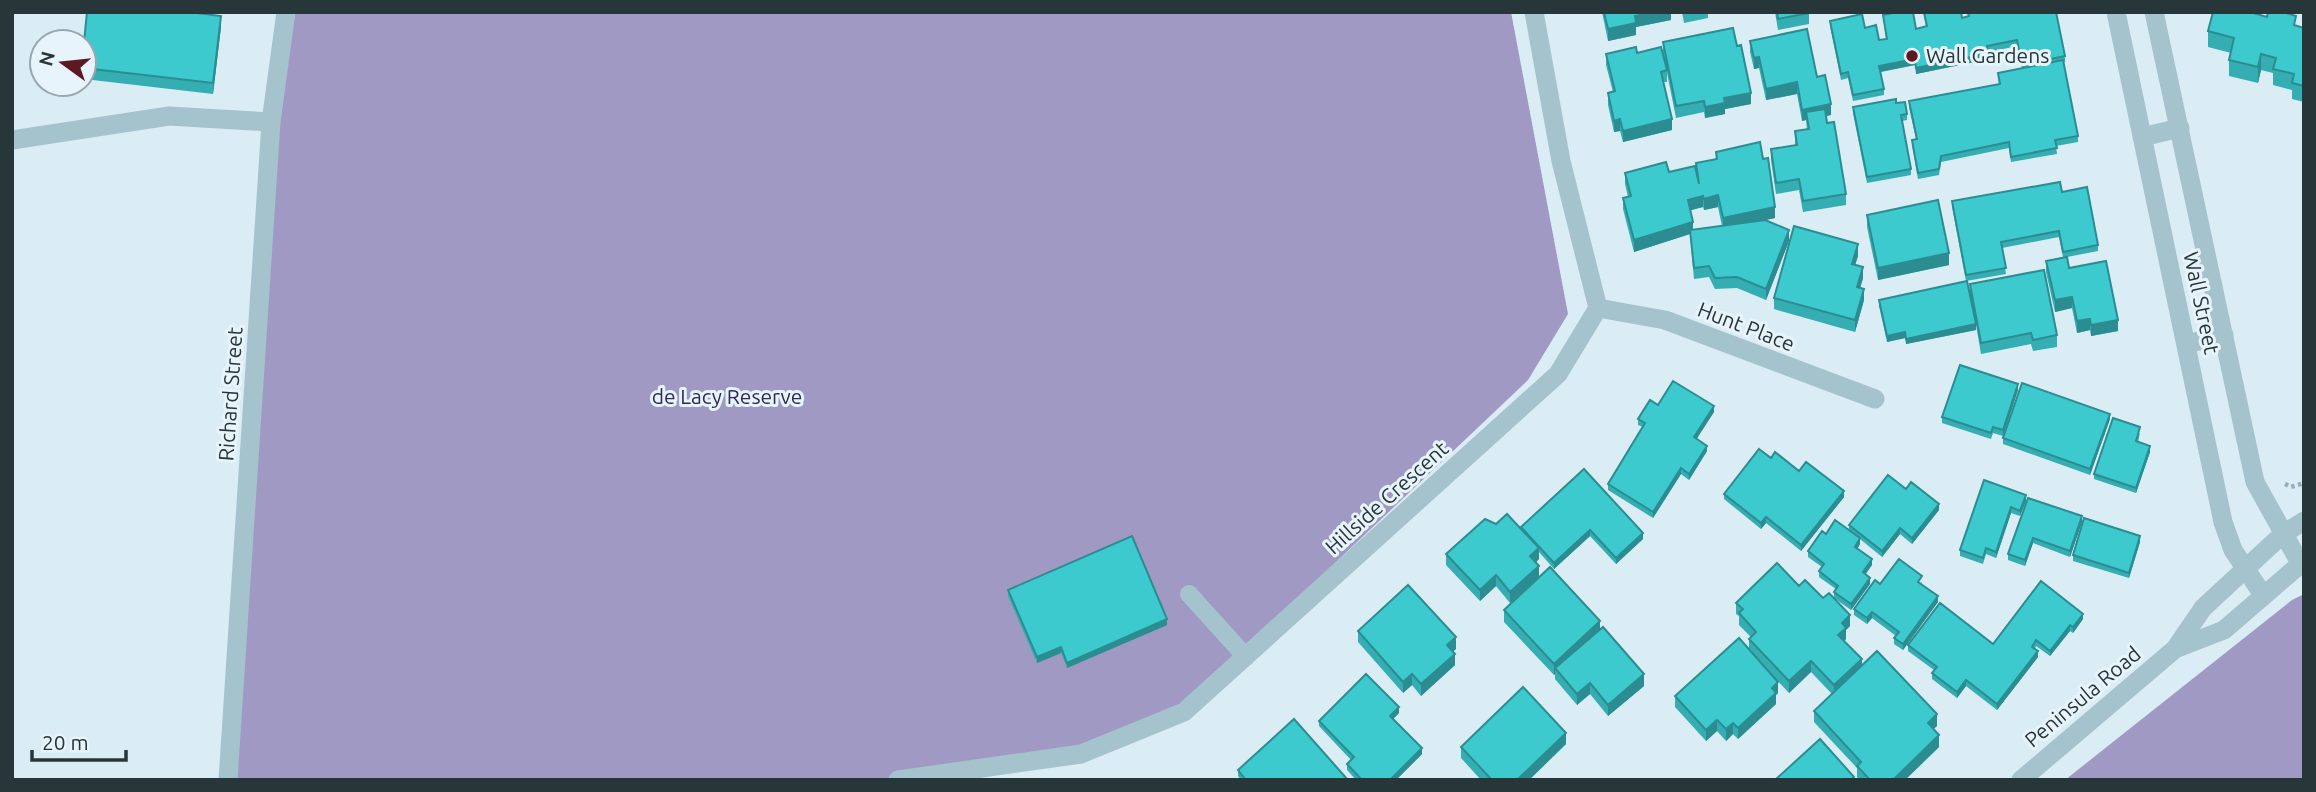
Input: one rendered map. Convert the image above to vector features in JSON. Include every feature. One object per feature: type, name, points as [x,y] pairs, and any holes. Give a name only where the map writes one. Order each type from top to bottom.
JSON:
[{"type":"street","name":"Richard Street","points":[[228,780],[271,122],[286,12]]},
{"type":"street","points":[[1534,12],[1561,161],[1598,308]]},
{"type":"street","name":"Wall Street","points":[[2116,12],[2223,522],[2233,550],[2263,595]]},
{"type":"street","name":"Wall Street","points":[[2154,12],[2255,482],[2283,534],[2302,562]]},
{"type":"street","points":[[12,140],[169,116],[271,122]]},
{"type":"street","points":[[2142,138],[2180,128]]},
{"type":"street","name":"Hunt Place","points":[[1598,308],[1665,320],[1875,399]]},
{"type":"street","name":"Hillside Crescent","points":[[898,780],[1081,754],[1184,712],[1558,374],[1598,308]]},
{"type":"street","points":[[2186,344],[2224,335]]},
{"type":"street","name":"Peninsula Road","points":[[2021,780],[2175,649],[2203,608],[2283,534],[2304,521]]},
{"type":"street","name":"Peninsula Road","points":[[2175,649],[2224,630],[2302,562]]},
{"type":"lane","points":[[1189,594],[1246,657]]},
{"type":"green space","name":"de Lacy Reserve","points":[[286,12],[1511,12],[1568,314],[1528,380],[1183,707],[1081,754],[898,780],[228,780]]},
{"type":"green space","points":[[2304,594],[2304,780],[2065,780],[2292,600]]},
{"type":"building","points":[[87,12],[189,12],[221,16],[213,83],[98,70],[98,28],[85,28]]},
{"type":"building","points":[[1604,12],[1654,12],[1635,16],[1636,23],[1608,29]]},
{"type":"building","points":[[1777,12],[1809,12],[1809,13],[1778,19]]},
{"type":"building","name":"Wall Gardens","points":[[1913,12],[1916,29],[1927,26],[1924,12],[1961,12],[1962,18],[1969,16],[1968,12],[2056,12],[2065,56],[2022,65],[2017,40],[1987,46],[1989,53],[1916,68],[1915,59],[1879,66],[1884,89],[1853,95],[1848,72],[1841,74],[1830,21],[1862,14],[1865,28],[1876,25],[1879,40],[1887,39],[1883,15]]},
{"type":"building","points":[[2213,12],[2250,12],[2267,17],[2268,12],[2283,12],[2296,16],[2294,25],[2304,28],[2304,86],[2292,83],[2294,74],[2273,69],[2276,58],[2261,54],[2258,67],[2229,60],[2234,38],[2208,31]]},
{"type":"building","points":[[1733,28],[1737,46],[1741,45],[1751,93],[1724,98],[1725,103],[1705,107],[1704,101],[1676,106],[1663,42]]},
{"type":"building","points":[[1807,29],[1817,77],[1825,75],[1831,104],[1802,110],[1797,82],[1766,89],[1759,57],[1754,58],[1750,41]]},
{"type":"building","points":[[1636,47],[1637,53],[1661,47],[1667,70],[1661,72],[1672,119],[1623,131],[1620,119],[1614,121],[1608,93],[1615,91],[1606,54]]},
{"type":"building","points":[[2063,60],[2078,136],[2055,140],[2057,148],[2011,157],[2009,142],[1941,156],[1939,169],[1918,173],[1912,140],[1917,139],[1909,101],[2000,84],[1998,73]]},
{"type":"building","points":[[1896,99],[1896,103],[1905,102],[1907,114],[1901,115],[1911,169],[1867,177],[1853,107]]},
{"type":"building","points":[[1825,109],[1827,123],[1834,122],[1846,194],[1803,201],[1799,179],[1776,183],[1771,149],[1797,145],[1795,131],[1809,129],[1806,112]]},
{"type":"building","points":[[1760,142],[1763,159],[1768,158],[1775,207],[1723,218],[1718,195],[1704,199],[1703,196],[1688,200],[1693,222],[1634,240],[1623,198],[1631,196],[1625,173],[1666,162],[1669,172],[1695,166],[1699,184],[1696,163],[1717,159],[1716,152]]},
{"type":"building","points":[[2060,182],[2062,192],[2087,187],[2098,245],[2063,252],[2059,231],[2001,242],[2006,268],[1966,275],[1952,201]]},
{"type":"building","points":[[1938,200],[1949,253],[1878,268],[1867,215]]},
{"type":"building","points":[[1765,220],[1789,230],[1766,289],[1737,277],[1715,278],[1709,266],[1694,268],[1690,230]]},
{"type":"building","points":[[1794,226],[1858,244],[1852,264],[1863,267],[1857,287],[1864,289],[1855,320],[1774,298]]},
{"type":"building","points":[[2067,257],[2069,268],[2106,261],[2118,320],[2091,325],[2090,319],[2077,321],[2072,297],[2055,300],[2046,261]]},
{"type":"building","points":[[2044,270],[2057,335],[2033,340],[2031,333],[1981,343],[1970,284]]},
{"type":"building","points":[[1967,281],[1976,324],[1906,339],[1905,332],[1887,336],[1879,300]]},
{"type":"building","points":[[1960,365],[2018,384],[2003,430],[1993,427],[1991,433],[1942,417]]},
{"type":"building","points":[[1673,381],[1714,406],[1694,437],[1707,446],[1689,474],[1681,468],[1653,512],[1608,484],[1645,423],[1638,419],[1650,400],[1658,405]]},
{"type":"building","points":[[2022,383],[2110,414],[2090,469],[2003,438]]},
{"type":"building","points":[[2113,418],[2140,427],[2136,441],[2150,446],[2136,488],[2094,474]]},
{"type":"building","points":[[1759,449],[1771,458],[1775,452],[1799,471],[1806,462],[1844,491],[1801,545],[1766,517],[1761,523],[1724,494]]},
{"type":"building","points":[[1584,469],[1643,533],[1616,558],[1590,530],[1554,563],[1521,527]]},
{"type":"building","points":[[1888,475],[1906,489],[1911,482],[1939,504],[1912,538],[1900,528],[1882,551],[1849,525]]},
{"type":"building","points":[[1984,480],[2026,495],[2020,511],[2011,507],[1996,552],[1986,548],[1983,558],[1960,550]]},
{"type":"building","points":[[2028,498],[2082,516],[2070,551],[2033,538],[2025,560],[2008,554]]},
{"type":"building","points":[[1507,514],[1539,548],[1530,556],[1539,566],[1510,592],[1496,575],[1480,590],[1446,554],[1485,519],[1496,524]]},
{"type":"building","points":[[2084,518],[2140,536],[2129,573],[2073,555]]},
{"type":"building","points":[[1835,520],[1860,538],[1855,547],[1872,559],[1863,572],[1870,578],[1851,604],[1834,592],[1838,586],[1819,571],[1824,564],[1808,551],[1822,531],[1826,534]]},
{"type":"building","points":[[1132,536],[1167,619],[1067,663],[1061,647],[1037,657],[1008,590]]},
{"type":"building","points":[[1899,559],[1922,576],[1918,582],[1938,596],[1903,644],[1894,638],[1899,632],[1872,612],[1867,618],[1854,609],[1875,580],[1880,584]]},
{"type":"building","points":[[1777,563],[1799,586],[1805,580],[1823,598],[1829,593],[1850,615],[1842,623],[1846,628],[1838,635],[1862,659],[1834,685],[1811,661],[1789,681],[1749,639],[1756,632],[1739,613],[1743,609],[1736,603]]},
{"type":"building","points":[[1550,567],[1600,621],[1554,664],[1504,610]]},
{"type":"building","points":[[2041,581],[2083,614],[2073,627],[2070,625],[2050,651],[2036,640],[2032,647],[2038,651],[1997,704],[1966,680],[1957,692],[1932,673],[1937,667],[1908,645],[1940,603],[1993,644]]},
{"type":"building","points":[[1408,585],[1456,637],[1447,645],[1455,654],[1421,684],[1412,674],[1403,682],[1358,631]]},
{"type":"building","points":[[1603,627],[1644,674],[1608,705],[1590,683],[1577,694],[1555,668]]},
{"type":"building","points":[[1739,638],[1778,682],[1772,688],[1776,693],[1738,728],[1733,723],[1726,729],[1717,720],[1706,730],[1675,696]]},
{"type":"building","points":[[1877,651],[1937,714],[1928,723],[1939,735],[1893,780],[1870,780],[1857,766],[1861,762],[1814,711]]},
{"type":"building","points":[[1366,674],[1399,707],[1390,716],[1422,748],[1390,780],[1362,780],[1347,764],[1354,757],[1319,721]]},
{"type":"building","points":[[1523,687],[1566,733],[1517,780],[1492,780],[1461,747]]},
{"type":"building","points":[[1294,719],[1348,780],[1246,780],[1238,770]]},
{"type":"building","points":[[1820,739],[1854,777],[1851,780],[1775,780]]},
{"type":"place","name":"Wall Gardens","points":[[1912,56]]}]
